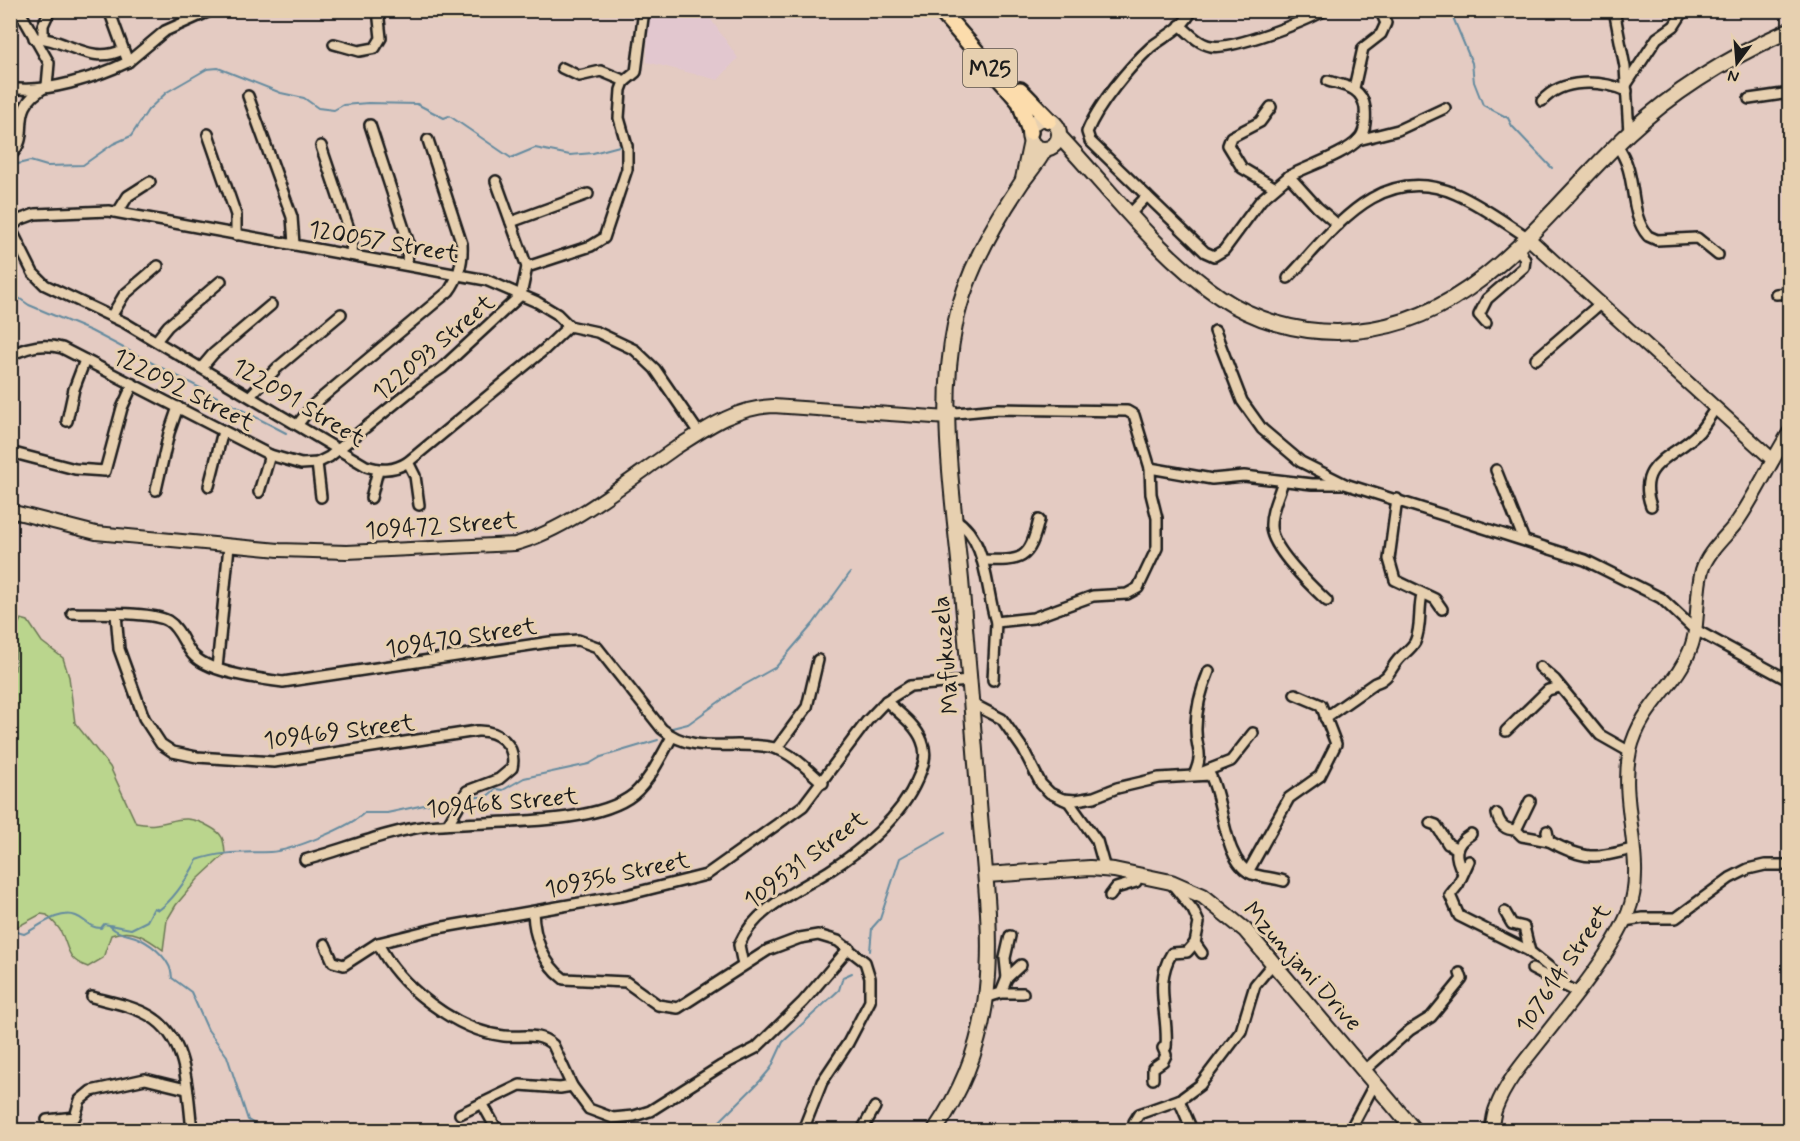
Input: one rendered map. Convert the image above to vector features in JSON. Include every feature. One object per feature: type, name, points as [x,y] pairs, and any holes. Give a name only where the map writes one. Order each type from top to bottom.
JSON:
[{"type":"main road","name":"M25","points":[[940,10],[1020,102],[1030,136],[1039,148],[1052,144]]},
{"type":"main road","name":"M25","points":[[951,10],[1049,120],[1057,126],[1052,144]]},
{"type":"main road","name":"M25","points":[[1052,144],[1100,184],[1198,281],[1237,307],[1272,322],[1328,332],[1352,332],[1396,325],[1433,312],[1472,288],[1523,242],[1584,176],[1629,133],[1710,72],[1790,30]]},
{"type":"main road","points":[[1023,181],[1030,136],[1038,121],[1049,120]]},
{"type":"main road","name":"Mafukuzela","points":[[935,1131],[949,1110],[970,1066],[994,995],[989,952],[986,875],[955,519],[948,413],[949,362],[964,293],[976,261],[1023,181],[1052,144]]},
{"type":"main road","name":"Mzunjani Drive","points":[[986,875],[1105,869],[1171,882],[1203,896],[1224,912],[1274,962],[1414,1131]]},
{"type":"street","points":[[19,10],[38,37],[49,63],[47,86]]},
{"type":"street","points":[[38,37],[50,10]]},
{"type":"street","points":[[109,10],[128,62]]},
{"type":"street","points":[[10,88],[76,82],[128,62],[165,31],[212,10]]},
{"type":"street","points":[[334,44],[359,51],[375,48],[381,38],[378,10]]},
{"type":"street","points":[[527,267],[600,243],[604,238],[626,179],[628,158],[618,104],[625,81],[636,72],[644,10]]},
{"type":"street","points":[[1192,10],[1180,26],[1150,48],[1108,98],[1087,132],[1090,141],[1205,252],[1214,256],[1224,250],[1248,216],[1274,187],[1289,176],[1358,140],[1398,130],[1444,108]]},
{"type":"street","points":[[1180,26],[1202,43],[1218,47],[1293,26],[1324,10]]},
{"type":"street","points":[[1354,88],[1363,48],[1384,29],[1386,23],[1380,10]]},
{"type":"street","points":[[1614,10],[1626,88],[1629,133]]},
{"type":"street","points":[[1626,88],[1651,46],[1674,26],[1683,12]]},
{"type":"street","points":[[38,37],[70,49],[95,54],[115,54],[122,50]]},
{"type":"street","points":[[562,68],[579,76],[602,71],[625,81]]},
{"type":"street","points":[[1328,81],[1354,88],[1362,96],[1366,116],[1365,128],[1358,140]]},
{"type":"street","points":[[1542,101],[1552,91],[1569,86],[1611,84],[1626,88]]},
{"type":"street","points":[[10,156],[20,145],[20,120],[25,107],[36,93],[47,86]]},
{"type":"street","points":[[1749,99],[1790,93]]},
{"type":"street","points":[[248,96],[292,217],[294,244]]},
{"type":"street","points":[[1271,107],[1260,122],[1236,133],[1228,145],[1242,168],[1274,187]]},
{"type":"street","points":[[370,125],[408,242],[407,265]]},
{"type":"street","points":[[208,134],[236,215],[236,235]]},
{"type":"street","points":[[298,424],[313,405],[449,291],[458,274],[463,251],[460,235],[428,140]]},
{"type":"street","points":[[321,146],[352,238],[351,255]]},
{"type":"street","points":[[1617,146],[1629,164],[1640,220],[1648,236],[1657,240],[1697,238],[1718,255]]},
{"type":"street","points":[[1289,176],[1317,207],[1338,225]]},
{"type":"street","points":[[496,181],[527,267],[521,295]]},
{"type":"street","points":[[118,212],[128,196],[150,182]]},
{"type":"street","points":[[1288,278],[1338,225],[1373,196],[1398,187],[1416,185],[1458,195],[1601,303],[1773,460]]},
{"type":"street","points":[[511,222],[588,194]]},
{"type":"street","points":[[1129,215],[1147,196]]},
{"type":"street","name":"120057 Street","points":[[11,227],[20,220],[35,214],[90,210],[118,212],[486,280],[557,314],[569,326],[597,332],[620,341],[646,358],[699,433]]},
{"type":"street","name":"122091 Street","points":[[11,227],[38,279],[112,315],[340,450],[378,470],[394,469],[408,462],[545,349],[569,326]]},
{"type":"street","points":[[1486,323],[1479,315],[1482,304],[1524,267],[1523,242]]},
{"type":"street","points":[[112,315],[124,295],[158,266]]},
{"type":"street","points":[[156,341],[168,326],[221,281]]},
{"type":"street","points":[[1776,294],[1790,293]]},
{"type":"street","name":"122093 Street","points":[[340,450],[424,380],[442,368],[521,295]]},
{"type":"street","points":[[1536,359],[1601,303]]},
{"type":"street","points":[[202,368],[213,354],[271,305]]},
{"type":"street","points":[[250,396],[277,368],[342,314]]},
{"type":"street","points":[[1215,331],[1242,401],[1262,429],[1301,462],[1345,484],[1586,560],[1661,598],[1694,629],[1790,681]]},
{"type":"street","name":"122092 Street","points":[[10,356],[32,346],[46,345],[62,348],[270,455],[301,464],[317,463]]},
{"type":"street","points":[[67,421],[74,388],[85,360]]},
{"type":"street","points":[[10,452],[75,469],[105,471],[122,408],[133,384]]},
{"type":"street","points":[[156,490],[169,433],[178,407]]},
{"type":"street","name":"109472 Street","points":[[10,511],[96,533],[229,546],[347,552],[474,547],[524,542],[575,517],[699,433],[735,412],[756,407],[948,413]]},
{"type":"street","points":[[1651,506],[1645,491],[1653,467],[1699,432],[1715,408]]},
{"type":"street","points":[[948,413],[998,409],[1127,411],[1134,415],[1149,468],[1149,482],[1157,518],[1157,548],[1138,588],[1127,594],[1093,596],[1033,618],[996,622]]},
{"type":"street","points":[[209,486],[223,431]]},
{"type":"street","name":"107614 Street","points":[[1491,1131],[1495,1109],[1517,1068],[1576,992],[1624,921],[1634,886],[1627,781],[1630,752],[1644,716],[1684,664],[1691,648],[1703,568],[1736,523],[1790,431]]},
{"type":"street","points":[[321,497],[317,463],[340,450]]},
{"type":"street","points":[[259,492],[270,455]]},
{"type":"street","points":[[408,462],[415,476],[419,505]]},
{"type":"street","points":[[1149,468],[1212,479],[1244,476],[1283,482],[1345,484]]},
{"type":"street","points":[[371,498],[378,470]]},
{"type":"street","points":[[1496,470],[1524,540]]},
{"type":"street","points":[[1283,482],[1272,516],[1272,534],[1309,585],[1327,601]]},
{"type":"street","points":[[1396,499],[1389,567],[1395,580],[1422,595],[1435,599],[1442,609]]},
{"type":"street","points":[[955,519],[972,534],[982,560],[996,622],[993,680]]},
{"type":"street","points":[[982,560],[1007,560],[1025,554],[1034,543],[1040,520]]},
{"type":"street","points":[[217,668],[229,546]]},
{"type":"street","points":[[1325,718],[1375,683],[1383,681],[1396,662],[1414,644],[1422,617],[1419,609],[1422,595]]},
{"type":"street","name":"109470 Street","points":[[72,613],[155,617],[169,621],[197,659],[217,668],[259,679],[292,682],[578,640],[586,641],[602,651],[662,729],[672,737]]},
{"type":"street","name":"109469 Street","points":[[116,614],[119,649],[144,718],[161,744],[173,752],[197,757],[274,762],[477,731],[497,734],[510,748],[512,768],[498,779],[467,791],[448,824]]},
{"type":"street","points":[[776,749],[807,707],[818,660]]},
{"type":"street","points":[[1540,667],[1560,687],[1603,739],[1630,752]]},
{"type":"street","points":[[1194,775],[1201,754],[1196,729],[1198,700],[1209,671]]},
{"type":"street","name":"109356 Street","points":[[325,944],[333,962],[339,965],[378,943],[438,928],[680,884],[706,875],[804,806],[867,721],[886,701],[910,686],[969,681]]},
{"type":"street","points":[[1506,731],[1548,690],[1560,687]]},
{"type":"street","points":[[1248,872],[1289,798],[1314,782],[1327,767],[1336,744],[1321,705],[1295,694]]},
{"type":"street","name":"109531 Street","points":[[743,965],[739,945],[749,927],[784,897],[848,858],[871,838],[910,795],[924,764],[925,751],[922,739],[911,724],[886,701]]},
{"type":"street","points":[[971,704],[1002,719],[1023,749],[1041,784],[1050,793],[1063,799],[1074,808],[1097,841],[1105,869]]},
{"type":"street","points":[[1063,799],[1094,798],[1145,781],[1194,775],[1231,761],[1253,733]]},
{"type":"street","points":[[672,737],[698,745],[776,749],[823,783]]},
{"type":"street","name":"109468 Street","points":[[305,860],[403,831],[448,824],[565,818],[611,807],[634,793],[645,782],[672,737]]},
{"type":"street","points":[[1194,775],[1210,775],[1217,787],[1227,838],[1240,866],[1248,872],[1284,881]]},
{"type":"street","points":[[1516,830],[1530,801]]},
{"type":"street","points":[[1497,813],[1498,822],[1509,830],[1516,830],[1522,836],[1548,836],[1566,850],[1599,858],[1632,849]]},
{"type":"street","points":[[1430,823],[1436,825],[1448,844],[1456,848]]},
{"type":"street","points":[[1463,873],[1455,854],[1456,848],[1471,834]]},
{"type":"street","points":[[1469,861],[1450,895],[1459,916],[1510,939],[1530,952],[1560,976],[1564,986]]},
{"type":"street","points":[[1624,921],[1643,918],[1676,918],[1730,878],[1748,869],[1765,865],[1790,865]]},
{"type":"street","points":[[1110,896],[1116,888],[1136,882],[1139,874]]},
{"type":"street","points":[[1153,1079],[1153,1068],[1163,1061],[1166,1055],[1162,1048],[1166,1047],[1168,1030],[1162,1005],[1164,967],[1172,953],[1187,952],[1195,943],[1199,923],[1193,910],[1171,882]]},
{"type":"street","points":[[532,912],[534,933],[556,973],[564,979],[626,982],[658,1005],[668,1008],[685,1006],[743,965],[768,951],[800,938],[829,936],[849,948],[865,962],[870,978],[870,1001],[848,1043],[822,1082],[803,1130]]},
{"type":"street","points":[[1505,912],[1512,924],[1524,927],[1530,952]]},
{"type":"street","points":[[1007,978],[1005,958],[1010,936]]},
{"type":"street","points":[[378,943],[395,970],[448,1016],[497,1034],[532,1035],[547,1040],[553,1044],[572,1086],[582,1100],[597,1114],[626,1118],[650,1111],[722,1066],[756,1048],[803,1002],[849,948]]},
{"type":"street","points":[[1195,943],[1202,953]]},
{"type":"street","points":[[1134,1131],[1134,1122],[1139,1114],[1179,1100],[1200,1085],[1241,1031],[1252,990],[1274,962]]},
{"type":"street","points":[[994,995],[1021,965]]},
{"type":"street","points":[[1532,969],[1576,992]]},
{"type":"street","points":[[1365,1070],[1410,1030],[1431,1017],[1462,979],[1460,973]]},
{"type":"street","points":[[994,995],[1023,993]]},
{"type":"street","points":[[92,997],[138,1010],[165,1028],[182,1059],[192,1131]]},
{"type":"street","points":[[48,1120],[75,1117],[80,1100],[92,1090],[145,1079],[186,1089]]},
{"type":"street","points":[[1350,1131],[1375,1083]]},
{"type":"street","points":[[460,1114],[520,1085],[560,1088],[572,1086]]},
{"type":"street","points":[[1179,1100],[1192,1131]]},
{"type":"street","points":[[482,1103],[496,1131]]},
{"type":"street","points":[[862,1131],[875,1107]]},
{"type":"shaded area","points":[[651,11],[705,11],[738,58],[718,80],[647,62],[648,24]]},
{"type":"green space","points":[[21,619],[28,621],[42,642],[63,658],[69,677],[75,723],[110,767],[136,823],[157,824],[189,819],[210,827],[222,838],[225,854],[198,879],[176,905],[167,920],[163,950],[139,935],[119,933],[111,935],[103,958],[88,967],[72,957],[60,930],[47,915],[41,914],[19,926],[11,924],[10,672],[15,670],[17,627]]},
{"type":"waterway","points":[[1450,10],[1472,63],[1474,82],[1483,105],[1508,118],[1512,126],[1552,168]]},
{"type":"waterway","points":[[10,166],[30,161],[47,166],[83,165],[113,144],[131,136],[148,110],[167,92],[207,69],[218,68],[281,93],[304,98],[318,108],[334,110],[343,105],[368,103],[417,104],[444,118],[449,116]]},
{"type":"waterway","points":[[451,117],[511,158],[535,148],[570,155],[593,153],[623,145]]},
{"type":"waterway","points":[[10,292],[29,305],[91,331],[286,433]]},
{"type":"waterway","points":[[672,728],[688,724],[737,689],[776,667],[813,624],[850,573]]},
{"type":"waterway","points":[[468,797],[486,797],[496,789],[503,790],[524,778],[589,764],[601,757],[658,740]]},
{"type":"waterway","points":[[10,930],[24,934],[42,923],[70,914],[97,928],[101,928],[104,924],[131,929],[147,921],[154,908],[159,910],[170,900],[197,860],[224,854],[279,851],[334,831],[364,813],[387,813],[452,799]]},
{"type":"waterway","points":[[870,951],[872,928],[880,919],[900,858],[946,832]]},
{"type":"waterway","points":[[110,926],[117,931],[140,939],[156,950],[166,960],[172,978],[191,992],[208,1030],[227,1056],[248,1120],[258,1126],[294,1126],[303,1130]]},
{"type":"waterway","points":[[711,1130],[771,1068],[783,1042],[839,990],[843,977],[852,973]]}]
